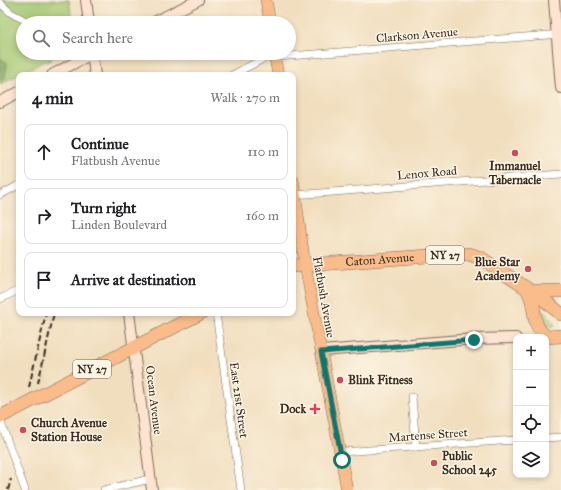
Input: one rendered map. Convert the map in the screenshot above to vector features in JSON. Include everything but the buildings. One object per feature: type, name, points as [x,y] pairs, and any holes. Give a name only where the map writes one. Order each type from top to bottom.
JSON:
[{"type":"highway","name":"Caton Avenue","points":[[299,266],[469,254],[481,258],[528,291],[543,299],[561,314]]},
{"type":"highway","points":[[542,334],[538,330],[535,323],[532,298],[528,291],[561,291]]},
{"type":"highway","name":"NY 27","points":[[0,418],[195,316]]},
{"type":"highway","points":[[549,337],[561,336]]},
{"type":"main road","points":[[86,0],[88,16]]},
{"type":"main road","points":[[266,0],[269,16]]},
{"type":"main road","points":[[554,0],[559,34],[561,88]]},
{"type":"main road","points":[[165,16],[194,1]]},
{"type":"main road","points":[[57,72],[79,60]]},
{"type":"main road","points":[[93,60],[95,72]]},
{"type":"main road","points":[[276,60],[278,72]]},
{"type":"main road","points":[[0,102],[16,94]]},
{"type":"main road","name":"Flatbush Avenue","points":[[296,213],[299,266],[321,352],[348,490]]},
{"type":"main road","name":"Ocean Avenue","points":[[129,316],[152,490]]},
{"type":"main road","points":[[321,352],[513,338]]},
{"type":"street","points":[[0,3],[17,16]]},
{"type":"street","name":"Clarkson Avenue","points":[[296,53],[559,34]]},
{"type":"street","name":"Clarkson Avenue","points":[[238,72],[261,60]]},
{"type":"street","name":"Lenox Road","points":[[296,195],[561,174]]},
{"type":"street","points":[[0,195],[16,187]]},
{"type":"street","points":[[0,299],[16,291]]},
{"type":"street","name":"East 21st Street","points":[[216,316],[241,490]]},
{"type":"street","points":[[412,397],[416,447]]},
{"type":"street","points":[[0,418],[24,490]]},
{"type":"street","points":[[549,438],[561,437]]},
{"type":"street","name":"Martense Street","points":[[341,452],[513,440]]},
{"type":"street","points":[[104,490],[150,479]]},
{"type":"green space","points":[[0,0],[69,0],[70,16],[16,16],[16,60],[51,60],[45,61],[23,72],[16,72],[16,76],[0,84]]},
{"type":"green space","points":[[0,58],[7,63],[5,78],[0,80]]},
{"type":"green space","points":[[541,308],[554,321],[554,327],[549,326],[542,321]]},
{"type":"railway","points":[[29,387],[45,316]]},
{"type":"railway","points":[[38,383],[53,316]]},
{"type":"railway","points":[[8,490],[11,479]]},
{"type":"place","name":"Immanuel Tabernacle","points":[[515,153]]},
{"type":"place","name":"Blue Star Academy","points":[[528,269]]},
{"type":"place","name":"Blink Fitness","points":[[340,380]]},
{"type":"place","name":"Dock","points":[[315,409]]},
{"type":"place","name":"Church Avenue Station House","points":[[23,430]]},
{"type":"place","name":"Public School 245","points":[[434,463]]},
{"type":"route","points":[[342,460],[321,352],[331,350],[474,340]]}]
